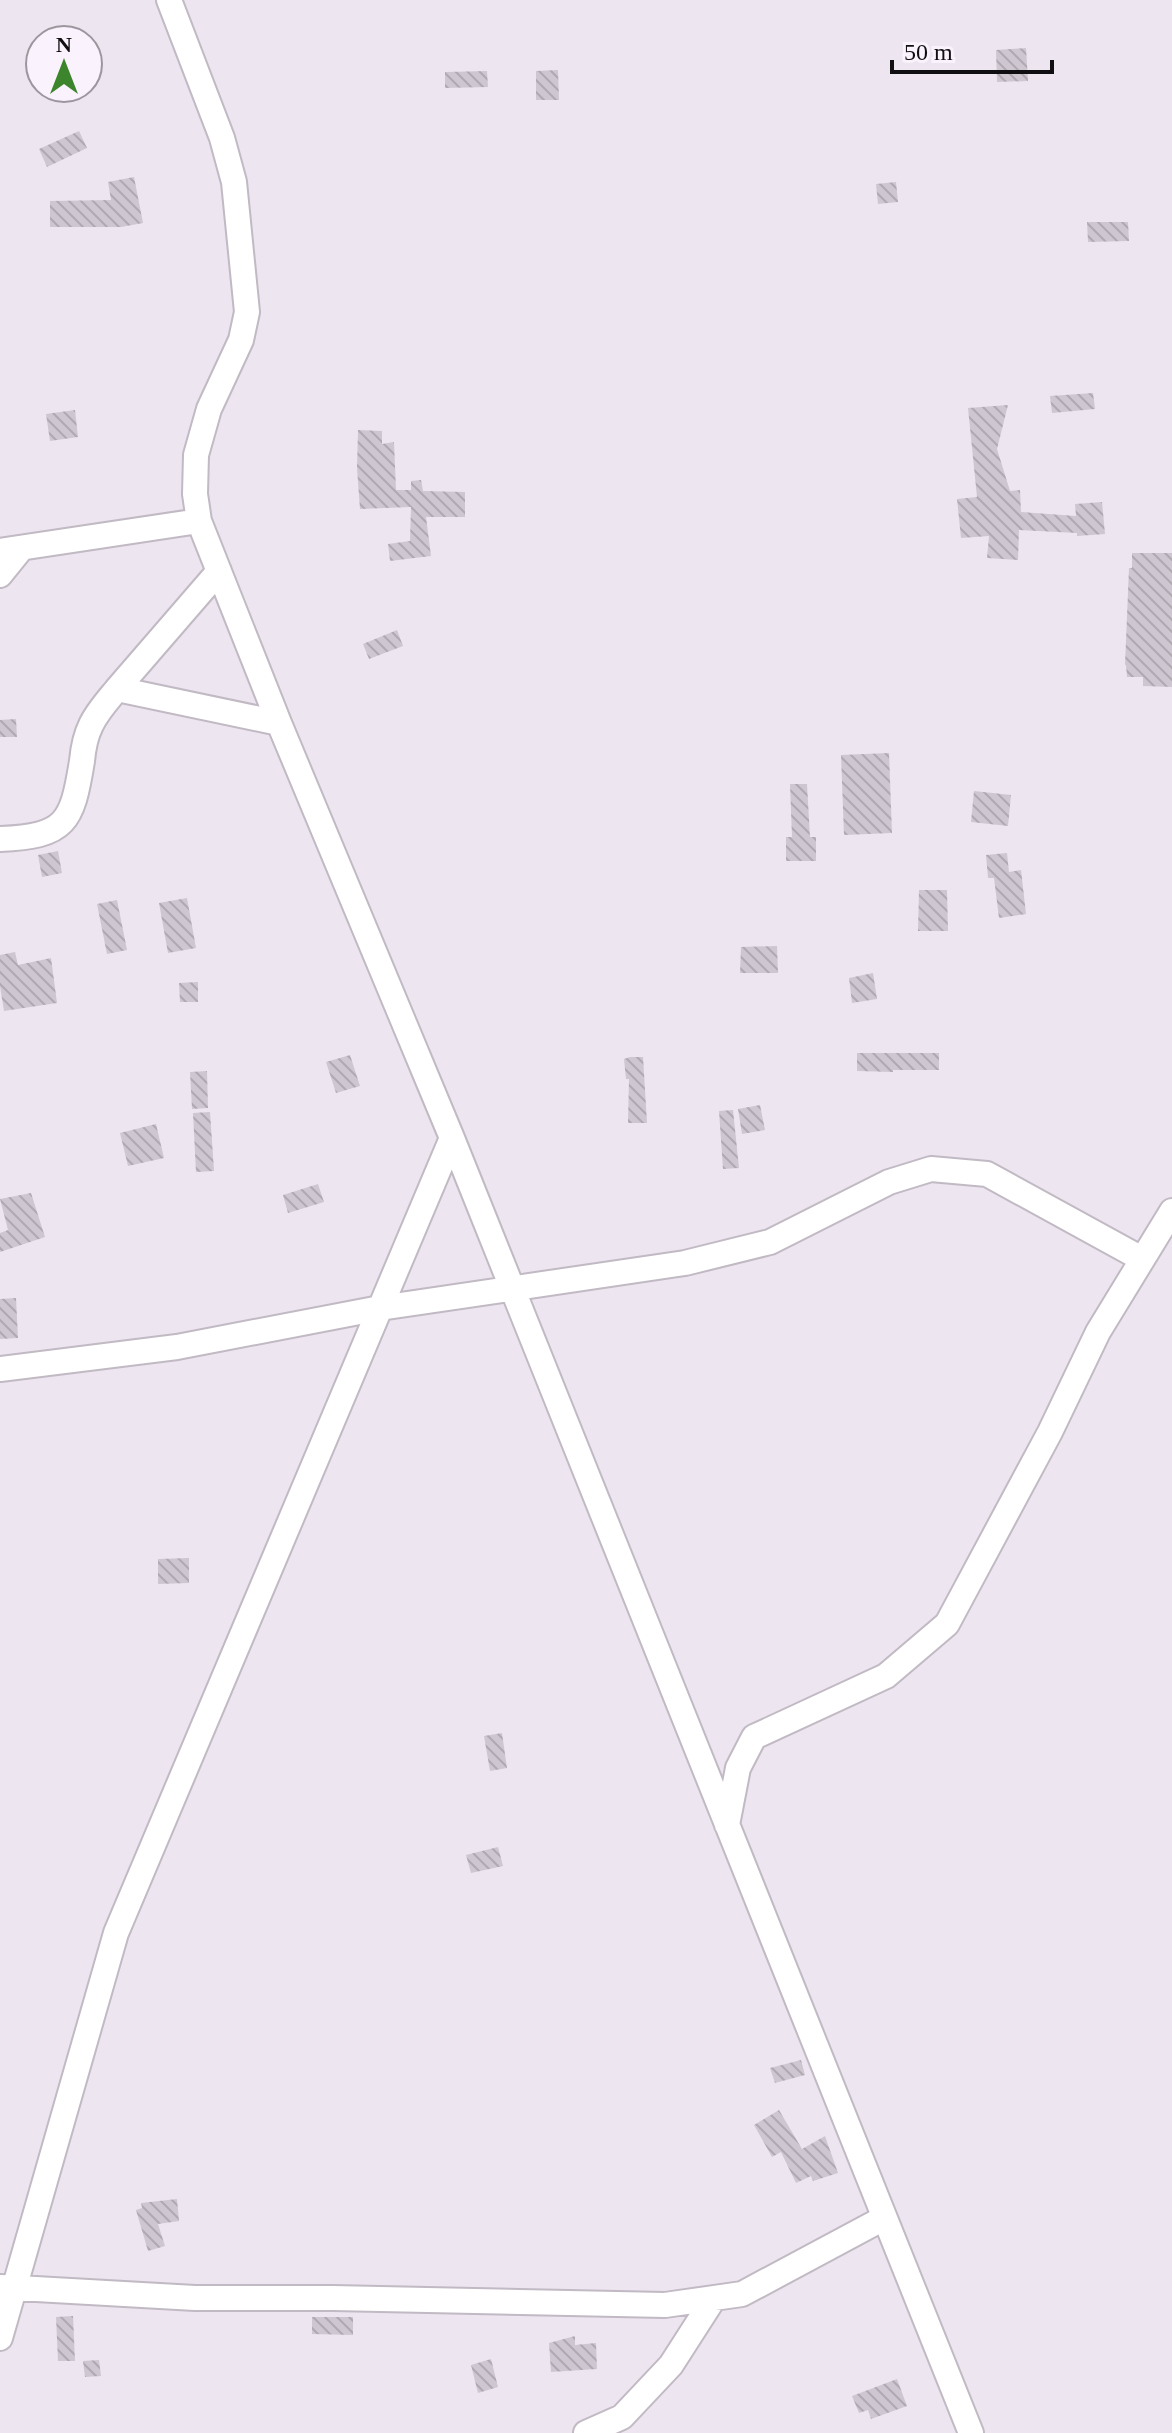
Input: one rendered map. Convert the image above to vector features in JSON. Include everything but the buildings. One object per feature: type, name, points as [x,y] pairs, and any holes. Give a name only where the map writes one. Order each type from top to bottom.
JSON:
[{"type":"street","points":[[169,0],[222,138],[234,182],[247,312],[241,340],[209,409],[196,455],[195,494],[199,521],[279,723],[452,1138],[971,2433]]},
{"type":"street","points":[[0,575],[10,550],[199,521]]},
{"type":"street","points":[[0,839],[32,837],[64,823],[76,800],[91,726],[117,689],[219,571]]},
{"type":"street","points":[[117,689],[279,723]]},
{"type":"street","points":[[0,2338],[7,2287],[116,1933],[452,1138]]},
{"type":"street","points":[[0,1369],[177,1347],[380,1308],[685,1263],[770,1242],[889,1182],[931,1169],[987,1174],[1142,1259]]},
{"type":"street","points":[[727,1826],[738,1768],[754,1737],[886,1676],[947,1624],[1050,1432],[1098,1332],[1172,1211]]},
{"type":"street","points":[[7,2287],[195,2298],[665,2305],[742,2294],[884,2218]]},
{"type":"street","points":[[586,2433],[622,2417],[671,2365],[714,2298]]}]
